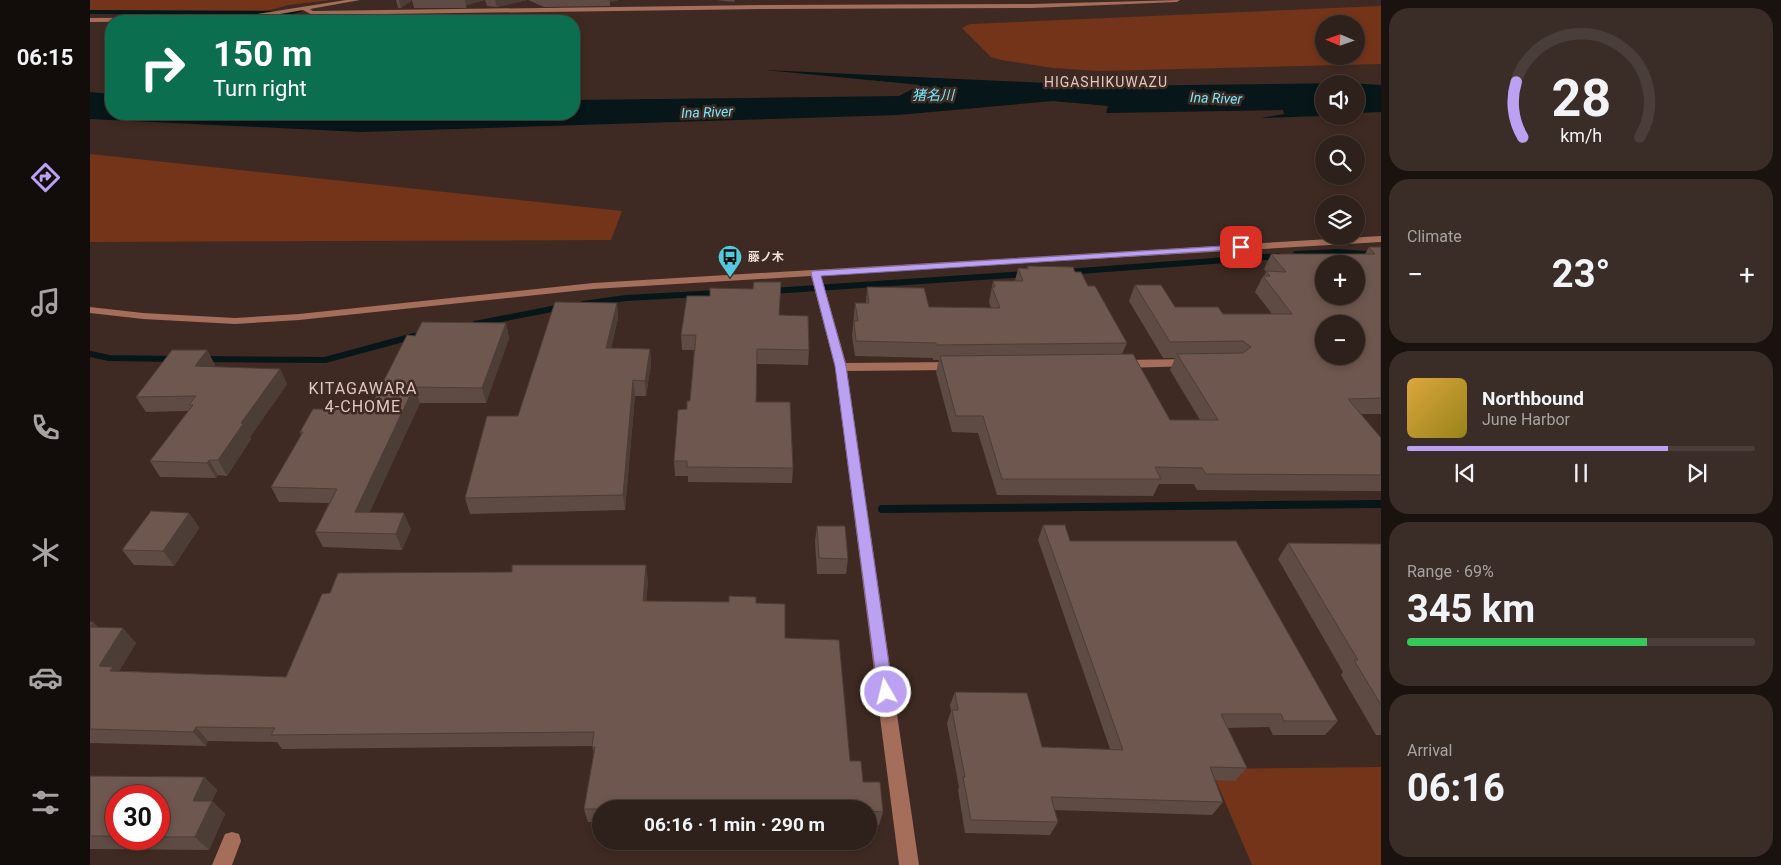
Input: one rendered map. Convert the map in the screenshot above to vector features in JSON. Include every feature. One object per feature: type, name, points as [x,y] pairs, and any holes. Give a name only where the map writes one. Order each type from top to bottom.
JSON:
[{"type":"street","points":[[265,15],[357,0]]},
{"type":"street","points":[[759,0],[759,4],[763,7]]},
{"type":"street","points":[[305,9],[312,13],[452,12],[763,7],[1032,6],[1177,0]]},
{"type":"street","points":[[452,12],[489,2]]},
{"type":"street","points":[[402,12],[410,6]]},
{"type":"street","points":[[90,20],[105,20]]},
{"type":"street","points":[[90,310],[143,316],[235,321],[300,317],[593,286],[1381,239]]},
{"type":"street","points":[[815,273],[840,366],[910,865]]},
{"type":"street","points":[[1107,364],[1206,363]]},
{"type":"street","points":[[840,366],[969,365]]},
{"type":"street","points":[[222,865],[232,841]]},
{"type":"shaded area","points":[[90,0],[331,0],[288,5],[249,14],[124,15],[129,12],[90,12]]},
{"type":"shaded area","points":[[1381,6],[1381,64],[1365,64],[1365,15],[1315,15],[1315,65],[1341,65],[1099,71],[1053,68],[991,57],[962,28],[970,24]]},
{"type":"shaded area","points":[[90,154],[622,211],[611,240],[90,242]]},
{"type":"shaded area","points":[[1381,767],[1381,865],[1252,865],[1211,769]]},
{"type":"water","name":"猪名川","points":[[765,70],[1111,86],[1315,83],[1315,116],[1261,118],[1284,114],[1283,110],[1106,113],[1108,106],[1053,101],[898,115],[361,132],[111,120],[580,120],[580,100],[899,96],[920,85]]},
{"type":"water","name":"猪名川","points":[[1365,84],[1381,85],[1381,112],[1365,113]]},
{"type":"water","name":"猪名川","points":[[90,92],[105,93],[105,120],[90,119]]},
{"type":"building","points":[[1369,247],[1381,247],[1381,398],[1348,399],[1381,438],[1381,475],[1206,474],[1202,468],[1155,467],[1161,479],[1002,479],[983,416],[956,416],[940,356],[1133,354],[1170,420],[1218,420],[1177,354],[1243,353],[1251,347],[1243,341],[1170,342],[1135,285],[1161,285],[1175,307],[1218,307],[1223,314],[1292,314],[1263,276],[1270,276],[1266,271],[1286,272],[1271,254],[1375,254]]},
{"type":"building","points":[[1028,266],[1073,267],[1075,272],[1081,272],[1088,286],[1095,286],[1127,343],[936,345],[936,343],[856,341],[854,321],[858,321],[855,303],[869,303],[867,287],[924,288],[929,307],[1000,308],[992,287],[995,287],[993,281],[1023,281],[1018,268],[1028,269]]},
{"type":"building","points":[[754,282],[781,282],[779,315],[808,316],[809,350],[757,349],[756,402],[790,402],[793,468],[687,467],[687,461],[674,461],[678,410],[687,409],[687,401],[690,401],[696,335],[681,335],[687,296],[710,296],[710,288],[753,289]]},
{"type":"building","points":[[555,302],[617,303],[606,348],[650,349],[645,381],[633,380],[623,495],[465,498],[487,416],[518,416]]},
{"type":"building","points":[[422,322],[506,323],[482,388],[414,387],[355,512],[404,513],[396,534],[315,532],[337,489],[271,487],[303,432],[300,432],[313,409],[369,410],[407,335],[415,336]]},
{"type":"building","points":[[172,350],[207,350],[195,366],[280,369],[241,423],[243,424],[218,460],[209,460],[207,463],[150,461],[193,405],[189,405],[196,396],[136,397]]},
{"type":"building","points":[[151,511],[189,513],[163,551],[122,550]]},
{"type":"building","points":[[1043,525],[1065,525],[1070,541],[1236,541],[1338,721],[1284,721],[1281,714],[1221,714],[1247,768],[1210,767],[1223,802],[1051,797],[1058,822],[971,820],[952,710],[958,710],[955,692],[1027,693],[1042,747],[1123,750]]},
{"type":"building","points":[[817,526],[845,526],[848,559],[819,558]]},
{"type":"building","points":[[1288,543],[1381,544],[1381,705],[1354,660],[1358,660]]},
{"type":"building","points":[[512,565],[646,565],[643,601],[729,602],[729,596],[756,597],[756,603],[785,604],[785,638],[839,640],[850,761],[861,761],[863,782],[880,782],[883,812],[877,812],[877,800],[592,800],[592,809],[584,809],[595,747],[592,747],[594,732],[271,735],[275,728],[196,727],[193,732],[90,729],[90,627],[123,628],[99,666],[113,667],[110,671],[286,677],[322,594],[330,593],[338,573],[512,572]]},
{"type":"building","points":[[90,776],[204,777],[193,801],[212,801],[195,837],[170,837],[170,785],[105,785],[105,836],[90,836]]},
{"type":"waterway","points":[[90,12],[288,13],[300,10]]},
{"type":"waterway","points":[[1296,254],[1337,252],[1381,255]]},
{"type":"waterway","points":[[1067,272],[1279,256]]},
{"type":"waterway","points":[[772,291],[1025,274]]},
{"type":"waterway","points":[[583,304],[626,298],[718,293]]},
{"type":"waterway","points":[[475,324],[562,307]]},
{"type":"waterway","points":[[202,359],[325,360],[414,336]]},
{"type":"waterway","points":[[90,354],[109,358],[175,359]]},
{"type":"waterway","points":[[882,509],[1381,504]]},
{"type":"place","name":"藤ノ木","points":[[730,278]]},
{"type":"district","name":"HIGASHIKUWAZU","points":[[1106,82]]},
{"type":"district","name":"KITAGAWARA 4-CHOME","points":[[363,397]]},
{"type":"route","points":[[886,692],[840,366],[815,273],[1241,247]]},
{"type":"water label","name":"Ina River","points":[[1216,98]]},
{"type":"water label","name":"Ina River","points":[[707,112]]}]
